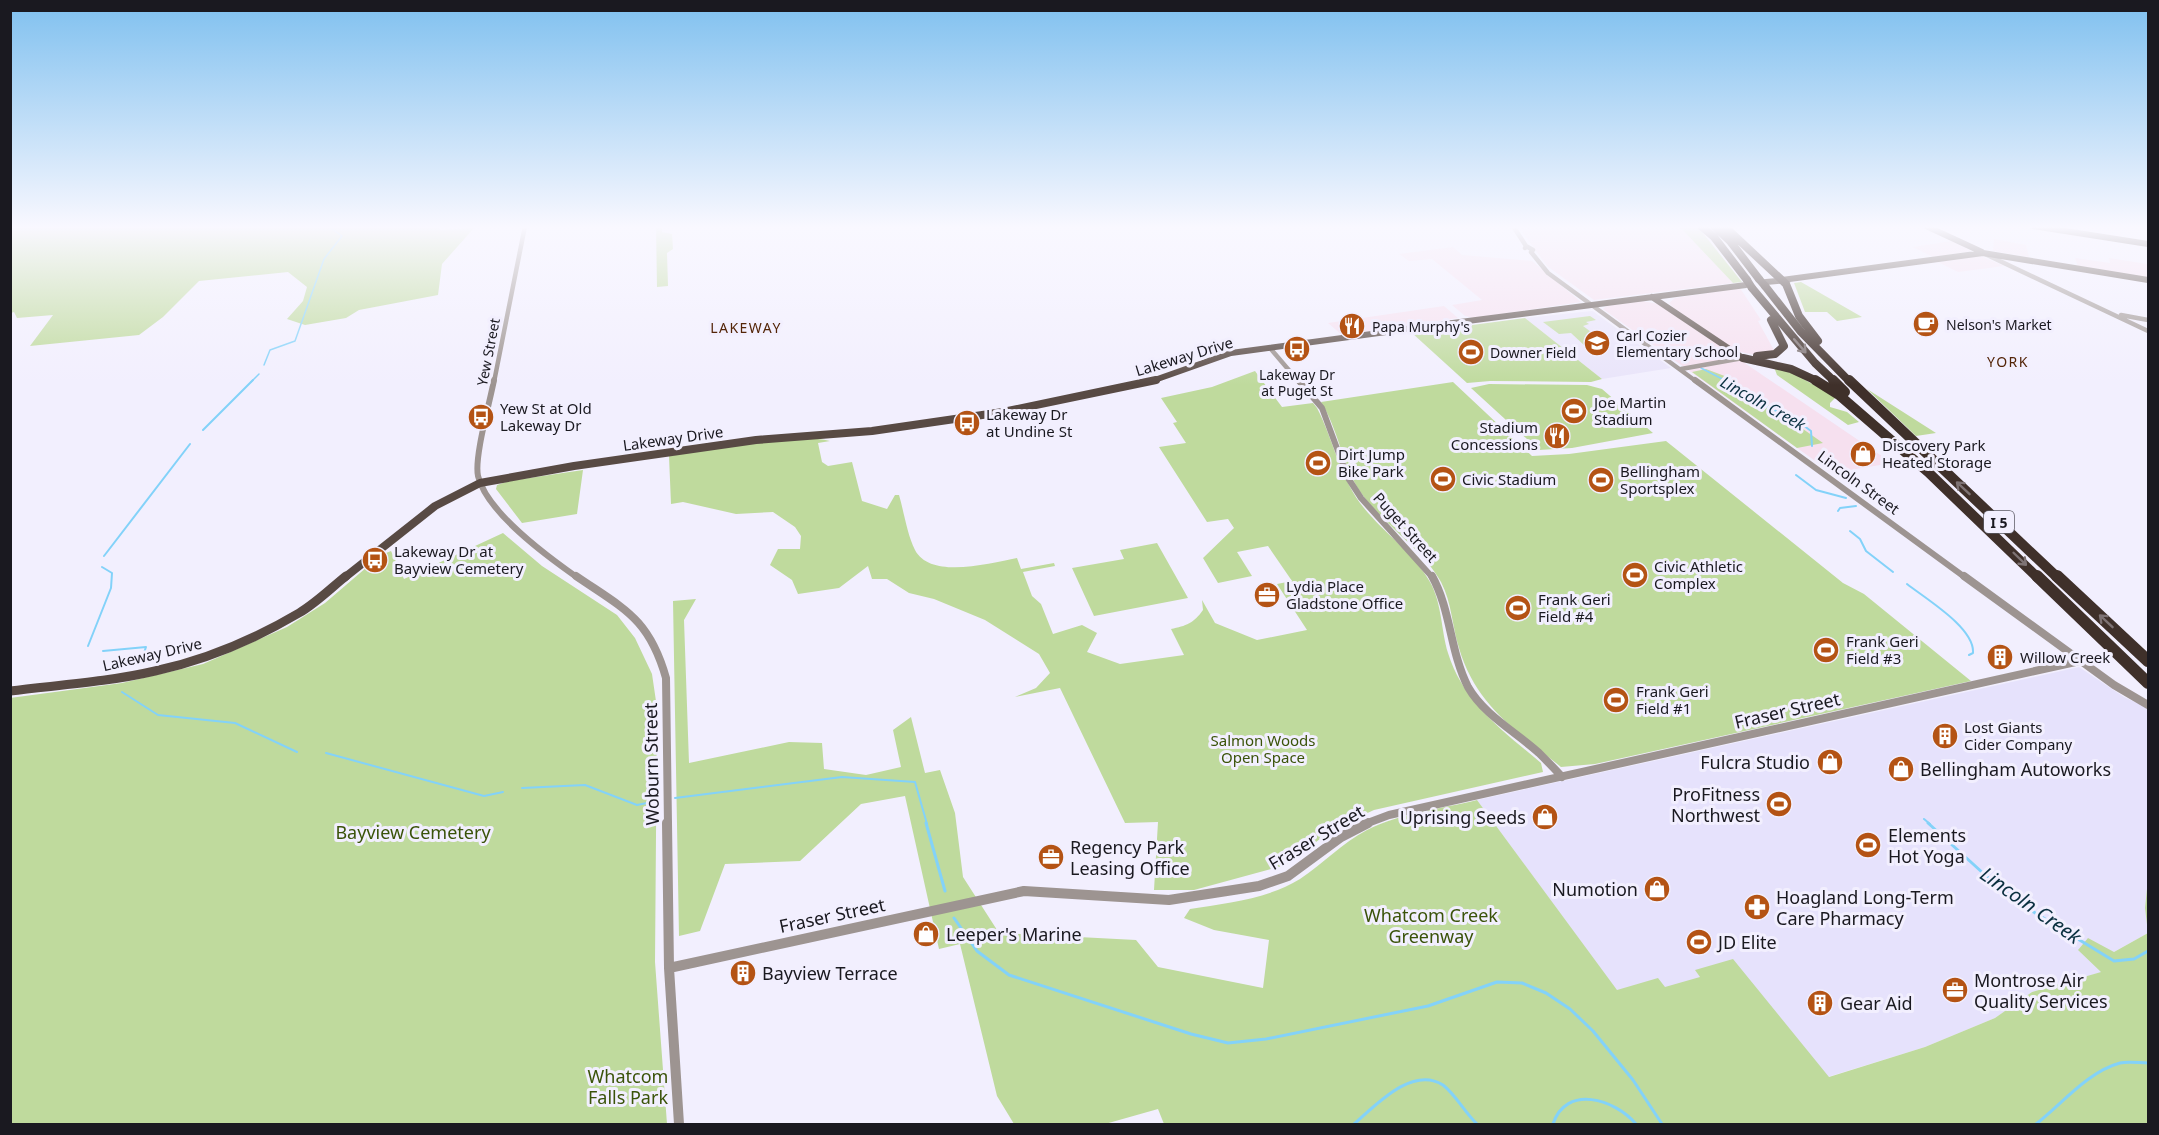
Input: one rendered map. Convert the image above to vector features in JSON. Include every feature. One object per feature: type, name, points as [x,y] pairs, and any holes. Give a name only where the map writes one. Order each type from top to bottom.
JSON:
[{"type":"highway","name":"I 5","points":[[1752,279],[1850,381],[2148,661]]},
{"type":"highway","name":"I 5","points":[[1754,279],[1762,301],[1815,363],[2148,683]]},
{"type":"highway","points":[[1782,280],[1790,290],[1799,316],[1850,381]]},
{"type":"highway","points":[[1743,358],[1775,354],[1784,346],[1762,301]]},
{"type":"highway","points":[[1743,358],[1784,367],[1821,383],[1839,395],[1900,447]]},
{"type":"main road","name":"Lakeway Drive","points":[[1782,280],[1789,279]]},
{"type":"main road","name":"Lakeway Drive","points":[[10,691],[115,678],[156,670],[201,658],[237,645],[301,612],[435,506],[480,483],[594,463],[772,438],[880,430],[1003,412],[1075,395],[1149,382],[1217,357],[1270,348],[1791,279]]},
{"type":"main road","points":[[1672,310],[1667,303],[1676,294]]},
{"type":"main road","points":[[1652,297],[1743,358]]},
{"type":"street","name":"Yew Street","points":[[480,483],[478,476],[480,450],[514,279]]},
{"type":"street","name":"Lincoln Street","points":[[1557,279],[2080,661],[2148,705]]},
{"type":"street","points":[[2038,279],[2148,331]]},
{"type":"street","points":[[2110,313],[2148,320]]},
{"type":"street","name":"Puget Street","points":[[1270,348],[1322,408],[1348,478],[1361,498],[1432,578],[1441,595],[1460,667],[1469,688],[1491,714],[1540,754],[1562,777]]},
{"type":"street","points":[[1681,369],[1743,358]]},
{"type":"street","name":"Woburn Street","points":[[480,483],[513,526],[530,543],[632,614],[645,627],[658,649],[666,678],[669,968],[679,1125]]},
{"type":"street","name":"Fraser Street","points":[[669,968],[1024,891],[1169,900],[1259,886],[1288,876],[1341,837],[1372,821],[2080,661]]},
{"type":"shaded area","points":[[1456,279],[1553,279],[1581,302],[1474,318],[1465,316],[1452,305],[1482,300]]},
{"type":"shaded area","points":[[1565,279],[1729,279],[1733,283],[1594,300]]},
{"type":"shaded area","points":[[1740,288],[1761,320],[1758,321],[1775,352],[1755,355],[1736,351],[1669,303],[1675,298]]},
{"type":"shaded area","points":[[1642,301],[1658,304],[1892,463],[1832,473],[1603,309],[1607,306]]},
{"type":"shaded area","points":[[1444,306],[1458,318],[1342,335],[1328,323]]},
{"type":"shaded area","name":"Carl Cozier Elementary School","points":[[1592,311],[1671,368],[1602,379],[1525,318]]},
{"type":"shaded area","points":[[2079,667],[2124,697],[2148,708],[2148,879],[2145,908],[2148,933],[2114,952],[2102,972],[2032,992],[1995,1018],[1925,1047],[1727,1108],[1698,1101],[1477,800]]},
{"type":"green space","points":[[11,279],[219,279],[199,281],[163,317],[139,335],[30,346],[53,315],[17,318],[14,312],[11,313]]},
{"type":"green space","points":[[297,279],[440,279],[438,295],[359,310],[346,318],[305,325],[287,319],[303,301],[307,287]]},
{"type":"green space","points":[[657,279],[668,279],[668,286],[657,287]]},
{"type":"green space","points":[[1729,279],[1740,279],[1742,282],[1733,283]]},
{"type":"green space","points":[[1801,282],[1862,317],[1837,321],[1827,312],[1805,312],[1794,283]]},
{"type":"green space","points":[[1590,316],[1596,320],[1586,322],[1589,324],[1583,326],[1602,340],[1585,346],[1571,333],[1559,334],[1543,322]]},
{"type":"green space","points":[[1525,318],[1602,379],[1591,382],[1490,381],[1467,383],[1412,333]]},
{"type":"green space","points":[[1774,367],[1794,374],[1836,397],[1830,403],[1830,407],[1847,412],[1859,422],[1848,425],[1777,375]]},
{"type":"green space","points":[[1706,369],[1730,378],[1823,443],[1797,448],[1692,372]]},
{"type":"green space","name":"Salmon Woods Open Space","points":[[1255,371],[1282,407],[1313,403],[1317,408],[1341,468],[1360,503],[1415,561],[1430,582],[1437,599],[1448,653],[1464,686],[1474,701],[1499,727],[1541,763],[1543,772],[1374,810],[1333,829],[1286,865],[1194,890],[1154,890],[1158,822],[1125,823],[1060,688],[1015,697],[1036,688],[1050,673],[1039,654],[985,620],[934,599],[909,593],[887,579],[872,579],[868,566],[839,588],[798,594],[792,580],[770,565],[778,549],[800,549],[801,536],[795,527],[773,512],[736,514],[683,502],[671,504],[669,456],[795,438],[830,441],[818,443],[822,462],[828,466],[852,462],[862,501],[887,509],[895,495],[899,495],[915,550],[923,559],[934,565],[977,566],[1017,558],[1021,569],[1054,563],[1055,566],[1023,572],[1032,596],[1041,604],[1053,634],[1082,625],[1097,633],[1087,652],[1120,664],[1184,655],[1171,629],[1193,621],[1203,610],[1202,600],[1215,623],[1257,640],[1307,630],[1277,584],[1292,581],[1268,546],[1237,552],[1252,576],[1218,583],[1203,558],[1234,528],[1228,519],[1207,522],[1159,447],[1186,443],[1173,423],[1177,422],[1161,398],[1212,387]]},
{"type":"green space","name":"Civic Athletic Complex","points":[[1453,382],[1532,456],[1569,454],[1666,441],[1843,583],[1864,594],[1971,681],[1595,764],[1561,767],[1500,716],[1476,686],[1459,648],[1441,582],[1424,559],[1379,514],[1359,490],[1321,402]]},
{"type":"green space","name":"Joe Martin Stadium","points":[[1489,384],[1587,385],[1602,389],[1653,433],[1572,448],[1539,450],[1471,388]]},
{"type":"green space","points":[[1867,389],[1936,433],[1916,436]]},
{"type":"green space","points":[[583,470],[577,514],[522,523],[496,489],[497,485],[509,481]]},
{"type":"green space","name":"Bayview Cemetery","points":[[503,533],[542,566],[617,615],[635,638],[652,674],[657,708],[655,962],[667,1124],[11,1124],[10,698],[122,683],[203,664],[287,627],[325,603],[381,555],[391,551],[404,579]]},
{"type":"green space","points":[[1157,543],[1188,598],[1094,616],[1072,568],[1124,559],[1120,550]]},
{"type":"green space","name":"Whatcom Creek Greenway","points":[[696,599],[684,620],[689,763],[789,742],[822,743],[824,769],[866,775],[901,767],[893,730],[911,717],[925,773],[940,770],[955,813],[963,877],[999,933],[1136,940],[1158,967],[1263,988],[1269,940],[1214,930],[1184,918],[1190,909],[1261,896],[1288,886],[1317,867],[1349,841],[1380,824],[1407,815],[1477,800],[1617,990],[1658,978],[1665,987],[1700,977],[1695,970],[1733,959],[1829,1077],[1925,1047],[1995,1018],[2032,992],[2101,972],[2078,950],[2088,938],[2114,952],[2148,933],[2148,1124],[1164,1124],[1158,1109],[1105,1124],[1014,1124],[997,1096],[960,944],[939,949],[905,796],[861,804],[800,861],[725,864],[700,931],[679,936],[673,601]]},
{"type":"green space","points":[[2148,879],[2148,933],[2145,908]]},
{"type":"waterway","points":[[264,365],[270,350],[295,341],[317,279]]},
{"type":"waterway","name":"Lincoln Creek","points":[[1701,368],[1727,382]]},
{"type":"waterway","points":[[203,430],[259,374]]},
{"type":"waterway","name":"Lincoln Creek","points":[[1727,382],[1758,403],[1796,420],[1811,431],[1812,446]]},
{"type":"waterway","points":[[104,556],[190,444]]},
{"type":"waterway","name":"Lincoln Creek","points":[[1796,475],[1816,490],[1846,498]]},
{"type":"waterway","name":"Lincoln Creek","points":[[1838,511],[1840,508],[1856,506]]},
{"type":"waterway","name":"Lincoln Creek","points":[[1850,531],[1860,539],[1866,551],[1893,572]]},
{"type":"waterway","points":[[88,646],[111,588],[112,573],[102,567]]},
{"type":"waterway","name":"Lincoln Creek","points":[[1907,584],[1958,624],[1972,643],[1973,653],[1969,655]]},
{"type":"waterway","points":[[103,651],[146,647],[141,662]]},
{"type":"waterway","points":[[122,692],[158,715],[235,723],[297,752]]},
{"type":"waterway","points":[[326,753],[484,796],[503,792]]},
{"type":"waterway","points":[[675,798],[842,777],[915,782],[927,824]]},
{"type":"waterway","points":[[522,788],[585,785],[637,805],[652,802]]},
{"type":"waterway","name":"Lincoln Creek","points":[[1924,819],[1930,824]]},
{"type":"waterway","points":[[926,823],[945,891]]},
{"type":"waterway","name":"Lincoln Creek","points":[[1928,823],[1995,884],[2022,905],[2114,961],[2134,959],[2148,951]]},
{"type":"waterway","points":[[954,918],[977,951],[1009,975],[1191,1034],[1228,1043],[1266,1039],[1428,1006],[1497,982],[1522,983],[1546,993],[1570,1009],[1593,1031],[1633,1080],[1662,1124]]},
{"type":"waterway","points":[[2036,1124],[2075,1089],[2108,1067],[2120,1063],[2148,1063]]},
{"type":"waterway","points":[[1354,1124],[1383,1098],[1419,1080],[1431,1080],[1443,1085],[1477,1124]]},
{"type":"waterway","points":[[1553,1124],[1559,1111],[1579,1100],[1604,1102],[1627,1115],[1636,1124]]},
{"type":"place","name":"Nelson's Market","points":[[1926,324]]},
{"type":"place","name":"Papa Murphy's","points":[[1352,326]]},
{"type":"place","name":"Carl Cozier Elementary School","points":[[1597,343]]},
{"type":"place","name":"Lakeway Dr at Puget St","points":[[1297,349]]},
{"type":"place","name":"Downer Field","points":[[1471,352]]},
{"type":"place","name":"Joe Martin Stadium","points":[[1574,411]]},
{"type":"place","name":"Yew St at Old Lakeway Dr","points":[[481,417]]},
{"type":"place","name":"Lakeway Dr at Undine St","points":[[967,423]]},
{"type":"place","name":"Stadium Concessions","points":[[1557,436]]},
{"type":"place","name":"Discovery Park Heated Storage","points":[[1863,454]]},
{"type":"place","name":"Dirt Jump Bike Park","points":[[1318,463]]},
{"type":"place","name":"Civic Stadium","points":[[1443,479]]},
{"type":"place","name":"Bellingham Sportsplex","points":[[1601,480]]},
{"type":"place","name":"Lakeway Dr at Bayview Cemetery","points":[[375,560]]},
{"type":"place","name":"Civic Athletic Complex","points":[[1635,575]]},
{"type":"place","name":"Lydia Place Gladstone Office","points":[[1267,595]]},
{"type":"place","name":"Frank Geri Field #4","points":[[1518,608]]},
{"type":"place","name":"Frank Geri Field #3","points":[[1826,650]]},
{"type":"place","name":"Willow Creek","points":[[2000,657]]},
{"type":"place","name":"Frank Geri Field #1","points":[[1616,700]]},
{"type":"place","name":"Lost Giants Cider Company","points":[[1945,736]]},
{"type":"place","name":"Fulcra Studio","points":[[1830,762]]},
{"type":"place","name":"Bellingham Autoworks","points":[[1901,769]]},
{"type":"place","name":"ProFitness Northwest","points":[[1779,804]]},
{"type":"place","name":"Uprising Seeds","points":[[1545,817]]},
{"type":"place","name":"Elements Hot Yoga","points":[[1868,845]]},
{"type":"place","name":"Regency Park Leasing Office","points":[[1051,857]]},
{"type":"place","name":"Numotion","points":[[1657,889]]},
{"type":"place","name":"Hoagland Long-Term Care Pharmacy","points":[[1757,907]]},
{"type":"place","name":"Leeper's Marine","points":[[926,934]]},
{"type":"place","name":"JD Elite","points":[[1699,942]]},
{"type":"place","name":"Bayview Terrace","points":[[743,973]]},
{"type":"place","name":"Montrose Air Quality Services","points":[[1955,990]]},
{"type":"place","name":"Gear Aid","points":[[1820,1003]]},
{"type":"district","name":"LAKEWAY","points":[[746,327]]},
{"type":"district","name":"YORK","points":[[2008,361]]},
{"type":"park label","name":"Whatcom Falls Park","points":[[628,1086]]}]
